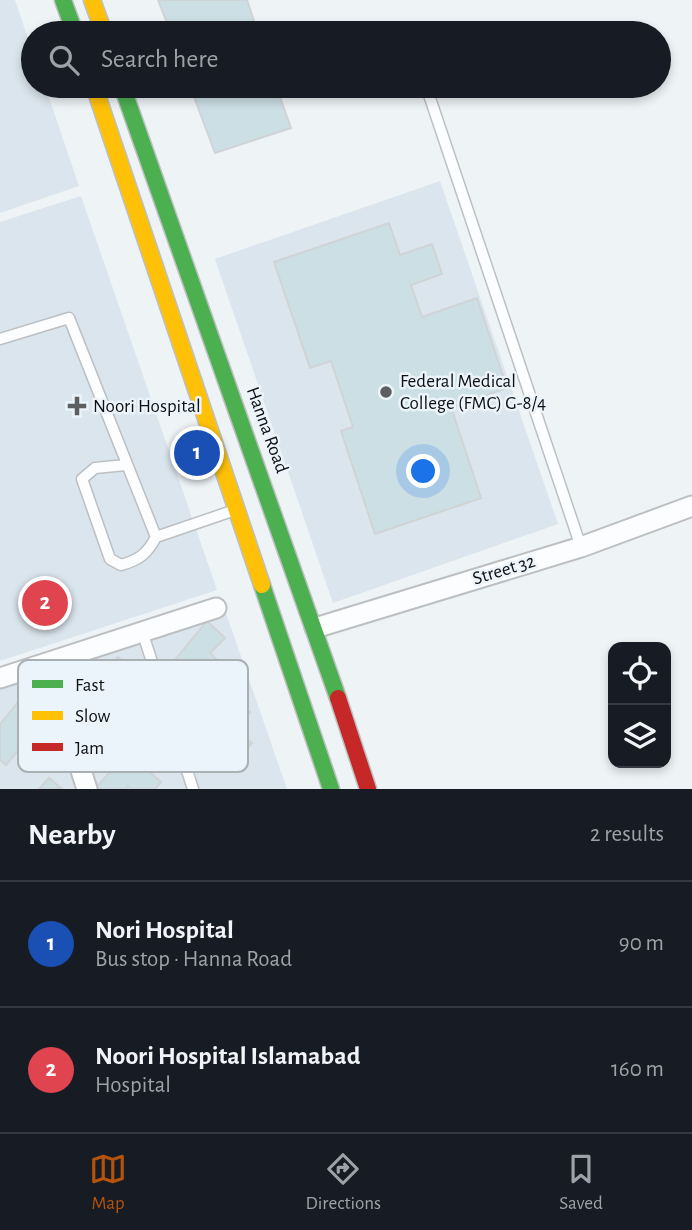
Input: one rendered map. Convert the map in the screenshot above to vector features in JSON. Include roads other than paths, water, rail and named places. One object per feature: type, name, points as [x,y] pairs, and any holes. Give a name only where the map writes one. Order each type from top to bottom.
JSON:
[{"type":"street","points":[[63,0],[71,21]]},
{"type":"street","points":[[92,0],[100,21]]},
{"type":"street","points":[[98,98],[331,789]]},
{"type":"street","name":"Hanna Road","points":[[126,98],[315,628],[368,789]]},
{"type":"street","name":"Street 32","points":[[315,628],[580,547],[692,506]]},
{"type":"street","points":[[55,660],[216,608]]},
{"type":"street","points":[[0,678],[18,672]]},
{"type":"street","points":[[81,772],[87,789]]},
{"type":"lane","points":[[430,98],[580,547]]},
{"type":"lane","points":[[0,339],[69,318],[156,537]]},
{"type":"lane","points":[[126,465],[95,468],[82,479],[110,559],[121,565],[136,561],[149,551],[156,537],[237,509]]},
{"type":"lane","points":[[142,631],[151,660]]},
{"type":"lane","points":[[188,772],[193,789]]},
{"type":"place","name":"Federal Medical College (FMC) G-8/4","points":[[386,392]]},
{"type":"place","name":"Noori Hospital","points":[[77,406]]},
{"type":"place","name":"Nori Hospital","points":[[197,453]]},
{"type":"place","name":"Noori Hospital Islamabad","points":[[45,603]]}]
